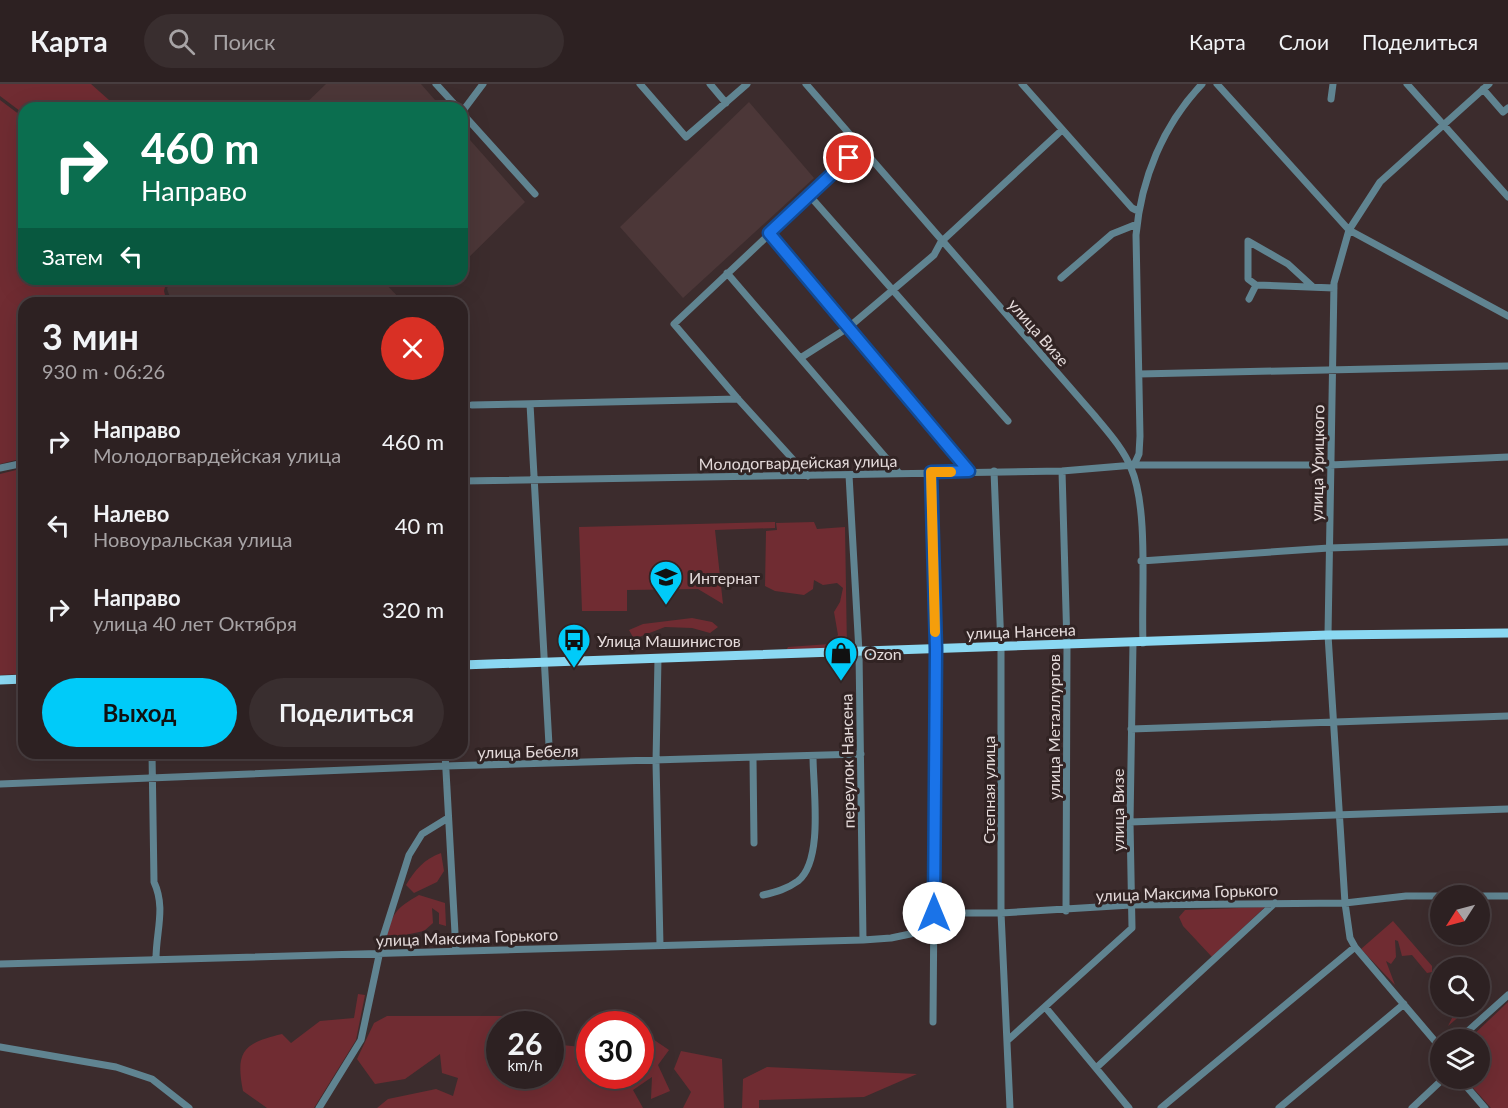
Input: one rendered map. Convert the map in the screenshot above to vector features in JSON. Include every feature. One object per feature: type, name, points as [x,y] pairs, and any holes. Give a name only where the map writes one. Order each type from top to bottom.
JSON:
[{"type":"main road","name":"улица Нансена","points":[[468,665],[1328,635],[1508,633]]},
{"type":"main road","points":[[0,680],[18,679]]},
{"type":"street","points":[[436,84],[452,102]]},
{"type":"street","points":[[468,104],[483,84]]},
{"type":"street","points":[[640,84],[687,137],[747,84]]},
{"type":"street","points":[[710,84],[726,103]]},
{"type":"street","name":"улица Визе","points":[[806,84],[941,242],[1094,415],[1132,466],[1139,502],[1143,643]]},
{"type":"street","points":[[1023,84],[1132,208],[1138,211]]},
{"type":"street","points":[[1132,466],[1139,454],[1140,436],[1138,211],[1147,178],[1168,126],[1183,104],[1202,84]]},
{"type":"street","points":[[1217,84],[1349,230],[1508,316]]},
{"type":"street","points":[[1331,99],[1333,84]]},
{"type":"street","points":[[1407,84],[1508,197]]},
{"type":"street","points":[[1486,86],[1503,112],[1508,108]]},
{"type":"street","name":"улица Урицкого","points":[[1355,947],[1350,938],[1345,903],[1328,635],[1334,288],[1349,230],[1380,182],[1486,86]]},
{"type":"street","points":[[468,119],[535,194]]},
{"type":"street","points":[[802,357],[849,327],[934,255],[941,242],[1062,130]]},
{"type":"street","points":[[808,476],[674,324],[861,148]]},
{"type":"street","points":[[809,195],[1008,421]]},
{"type":"street","points":[[1061,278],[1112,234],[1137,224]]},
{"type":"street","points":[[769,233],[969,471]]},
{"type":"street","points":[[1313,287],[1288,264],[1248,241],[1248,279],[1256,285],[1334,288]]},
{"type":"street","points":[[727,273],[802,357],[899,473]]},
{"type":"street","points":[[1249,298],[1256,285]]},
{"type":"street","points":[[1139,374],[1332,368],[1508,366]]},
{"type":"street","points":[[472,405],[738,399]]},
{"type":"street","points":[[530,404],[550,763]]},
{"type":"street","name":"Молодогвардейская улица","points":[[468,481],[1062,471],[1132,466],[1330,465],[1508,457]]},
{"type":"street","points":[[0,468],[18,464]]},
{"type":"street","name":"Степная улица","points":[[994,471],[1001,647],[1001,913],[1010,1108]]},
{"type":"street","name":"улица Металлургов","points":[[1062,471],[1067,645],[1066,910]]},
{"type":"street","points":[[931,472],[936,649],[933,1022]]},
{"type":"street","name":"переулок Нансена","points":[[849,475],[859,652],[863,940]]},
{"type":"street","points":[[1142,561],[1329,548],[1508,542]]},
{"type":"street","name":"улица Визе","points":[[1008,1040],[1132,928],[1130,822],[1133,643]]},
{"type":"street","points":[[658,658],[656,762],[660,945]]},
{"type":"street","points":[[1131,729],[1332,720],[1508,716]]},
{"type":"street","name":"улица Бебеля","points":[[0,784],[445,766],[656,762],[861,754]]},
{"type":"street","points":[[763,895],[784,890],[799,880],[814,855],[813,756]]},
{"type":"street","points":[[753,758],[754,843]]},
{"type":"street","points":[[152,759],[154,882],[161,898],[156,931],[156,959]]},
{"type":"street","points":[[445,759],[456,951]]},
{"type":"street","points":[[1130,822],[1508,809]]},
{"type":"street","points":[[319,1108],[361,1040],[379,954],[409,855],[422,834],[448,818]]},
{"type":"street","name":"улица Максима Горького","points":[[934,913],[1001,913],[1131,905],[1345,903],[1406,896],[1430,896]]},
{"type":"street","points":[[1490,896],[1508,896]]},
{"type":"street","points":[[1096,1068],[1275,903]]},
{"type":"street","name":"улица Максима Горького","points":[[0,964],[863,940],[891,938],[934,928]]},
{"type":"street","points":[[1161,1108],[1355,947],[1430,1035]]},
{"type":"street","points":[[1470,1029],[1508,995]]},
{"type":"street","points":[[1279,1108],[1404,1004]]},
{"type":"street","points":[[1046,1008],[1129,1108]]},
{"type":"street","points":[[0,1047],[116,1067],[152,1079],[189,1108]]},
{"type":"street","points":[[1412,1108],[1432,1089]]},
{"type":"street","points":[[1469,1089],[1485,1108]]},
{"type":"shaded area","points":[[0,84],[91,84],[111,102],[18,102],[18,110],[0,96]]},
{"type":"shaded area","points":[[326,84],[421,84],[437,102],[307,102]]},
{"type":"shaded area","points":[[0,100],[18,114],[18,285],[166,285],[166,297],[18,297],[18,460],[0,464]]},
{"type":"shaded area","points":[[749,102],[814,178],[683,298],[620,227]]},
{"type":"shaded area","points":[[468,138],[525,202],[468,258]]},
{"type":"shaded area","points":[[168,285],[387,285],[398,297],[170,297]]},
{"type":"shaded area","points":[[18,470],[18,674],[0,675],[0,474]]},
{"type":"shaded area","points":[[775,522],[775,528],[715,530],[723,604],[698,589],[627,590],[627,611],[582,611],[579,527]]},
{"type":"shaded area","points":[[814,522],[817,529],[845,527],[847,650],[786,651],[788,647],[830,644],[838,635],[834,612],[840,602],[843,588],[837,583],[823,585],[814,580],[813,589],[804,595],[775,591],[765,586],[766,531],[777,530],[776,523]]},
{"type":"shaded area","points":[[692,618],[712,622],[718,627],[710,633],[692,628],[665,627],[634,639],[629,630],[643,624]]},
{"type":"shaded area","points":[[441,853],[444,871],[437,882],[414,893],[406,885],[409,880],[425,862]]},
{"type":"shaded area","points":[[419,895],[445,903],[446,926],[439,924],[439,913],[432,908],[433,923],[424,931],[386,939],[396,912]]},
{"type":"shaded area","points":[[1265,907],[1212,957],[1183,926],[1179,917],[1185,910]]},
{"type":"shaded area","points":[[1393,921],[1430,964],[1430,972],[1427,973],[1412,955],[1402,956],[1398,941],[1395,940],[1396,957],[1391,964],[1386,961],[1395,985],[1361,949]]},
{"type":"shaded area","points":[[358,994],[365,995],[356,1040],[314,1108],[267,1108],[243,1091],[240,1066],[245,1051],[251,1045],[282,1034],[291,1043],[320,1021],[354,1018]]},
{"type":"shaded area","points":[[1508,1002],[1508,1108],[1491,1108],[1474,1089],[1490,1089],[1490,1029],[1480,1029]]},
{"type":"shaded area","points":[[387,1016],[486,1016],[486,1089],[564,1089],[564,1045],[576,1046],[576,1089],[634,1089],[643,1108],[377,1108],[388,1099],[436,1089],[453,1096],[458,1078],[442,1073],[440,1054],[405,1079],[375,1084],[357,1059],[374,1023]]},
{"type":"shaded area","points":[[1452,1017],[1459,1017],[1448,1026]]},
{"type":"shaded area","points":[[654,1040],[669,1050],[658,1065],[670,1091],[651,1099],[651,1089],[654,1089]]},
{"type":"shaded area","points":[[681,1051],[722,1059],[724,1108],[683,1108],[691,1092],[674,1069]]},
{"type":"shaded area","points":[[767,1067],[917,1074],[864,1097],[759,1100],[759,1108],[742,1108],[743,1079]]},
{"type":"slow traffic","points":[[935,632],[931,472],[951,472]]},
{"type":"place","name":"Интернат","points":[[666,606]]},
{"type":"place","name":"Улица Машинистов","points":[[574,669]]},
{"type":"place","name":"Ozon","points":[[841,682]]},
{"type":"route","points":[[849,158],[769,233],[969,471],[931,472],[936,649],[934,913]]}]
